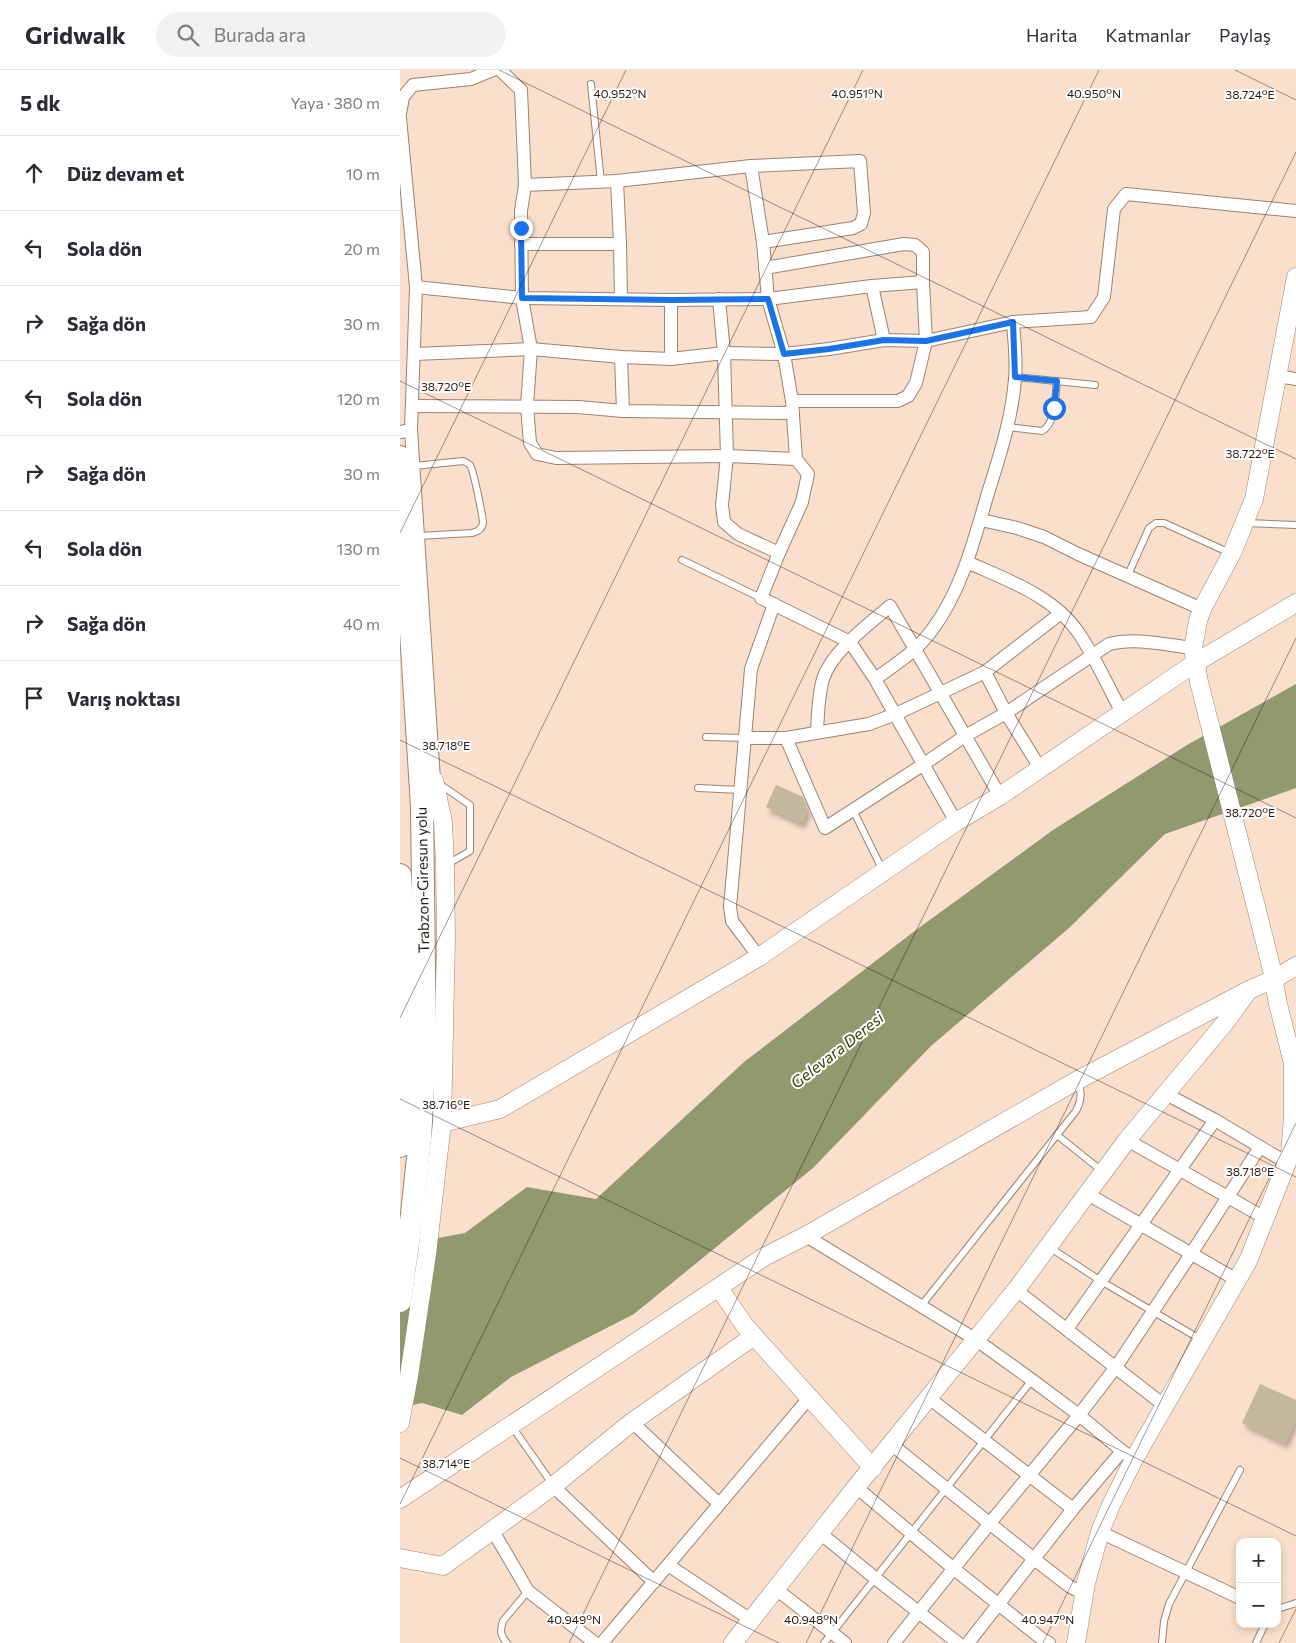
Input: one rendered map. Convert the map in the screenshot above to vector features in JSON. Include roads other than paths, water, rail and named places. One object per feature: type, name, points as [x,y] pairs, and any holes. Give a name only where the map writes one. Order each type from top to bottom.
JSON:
[{"type":"highway","name":"Trabzon-Giresun yolu","points":[[400,1301],[422,1214],[420,1139],[425,1048],[422,817],[426,775],[407,461]]},
{"type":"highway","name":"Trabzon-Giresun yolu","points":[[400,875],[404,922],[407,1023],[400,1146]]},
{"type":"street","points":[[400,1423],[409,1376],[422,1214],[442,1124],[446,938],[444,822],[426,775],[418,536],[407,461],[406,431],[412,406],[416,287],[400,116],[403,97],[413,85],[470,78],[493,70]]},
{"type":"street","points":[[500,70],[521,90],[525,186],[521,211],[522,298],[531,349],[527,406],[530,443],[537,454],[556,458],[726,456],[796,459]]},
{"type":"street","points":[[525,186],[617,181],[751,166],[860,161],[864,213],[861,224],[853,228],[764,242]]},
{"type":"street","points":[[751,166],[764,242],[768,299],[784,354],[792,407],[796,459],[808,474],[802,502],[760,598],[850,642],[896,714],[956,822]]},
{"type":"street","points":[[617,181],[621,299]]},
{"type":"street","points":[[414,354],[531,349],[621,357],[671,359],[724,353],[784,354],[884,340],[926,341],[1013,322],[1091,317],[1104,297],[1114,209],[1126,194],[1296,211]]},
{"type":"street","points":[[522,244],[620,244]]},
{"type":"street","points":[[412,406],[527,406],[578,407],[624,411],[725,411],[898,401],[908,396],[916,383],[926,341],[923,252],[915,245],[904,244],[765,268]]},
{"type":"street","points":[[968,1643],[1072,1509],[1128,1455],[1165,1406],[1248,1262],[1290,1155],[1295,1117],[1293,1063],[1278,1004],[1273,974],[1194,656],[1202,609],[1232,554],[1254,499],[1296,277]]},
{"type":"street","points":[[416,287],[522,298],[671,300],[768,299],[872,286],[923,282]]},
{"type":"street","points":[[872,286],[884,340]]},
{"type":"street","points":[[719,299],[724,353],[726,456],[722,505],[724,522],[738,534],[780,553]]},
{"type":"street","points":[[671,300],[671,359]]},
{"type":"street","points":[[875,679],[916,650],[932,631],[946,609],[967,562],[1008,426],[1015,377],[1013,322]]},
{"type":"street","points":[[621,357],[624,411]]},
{"type":"street","points":[[1278,376],[1296,379]]},
{"type":"street","points":[[980,520],[1044,536],[1078,554],[1202,609]]},
{"type":"street","points":[[967,562],[1030,591],[1061,613],[1080,634],[1122,712]]},
{"type":"street","points":[[442,1124],[500,1109],[759,957],[956,822],[1000,796],[1122,712],[1194,656],[1296,603]]},
{"type":"street","points":[[759,957],[732,921],[730,907],[751,669],[774,604]]},
{"type":"street","points":[[817,732],[820,692],[823,678],[829,665],[840,650],[890,606],[1000,796]]},
{"type":"street","points":[[746,738],[786,738],[869,724],[896,714],[985,672],[1061,613]]},
{"type":"street","points":[[786,738],[825,828],[965,736],[1006,714],[1109,644],[1120,641],[1135,641],[1194,656]]},
{"type":"street","points":[[985,672],[1006,714],[1040,768]]},
{"type":"street","points":[[400,1499],[764,1257],[806,1235],[1076,1080],[1249,990],[1273,974],[1296,966]]},
{"type":"street","points":[[740,1641],[751,1620],[776,1588],[1016,1290],[1102,1172],[1224,1024],[1249,990]]},
{"type":"street","points":[[1166,1094],[1215,1120],[1287,1163]]},
{"type":"street","points":[[1067,1329],[1215,1120]]},
{"type":"street","points":[[1127,1140],[1265,1218]]},
{"type":"street","points":[[894,1643],[1079,1416],[1116,1367],[1260,1147]]},
{"type":"street","points":[[1086,1193],[1237,1280]]},
{"type":"street","points":[[806,1235],[975,1339],[1032,1380],[1128,1455]]},
{"type":"street","points":[[718,1288],[754,1336],[873,1468]]},
{"type":"street","points":[[1016,1290],[1165,1406]]},
{"type":"street","points":[[400,1558],[443,1566],[553,1486],[632,1422],[754,1336]]},
{"type":"street","points":[[602,1643],[809,1398]]},
{"type":"street","points":[[930,1398],[1072,1509]]},
{"type":"street","points":[[632,1422],[719,1504]]},
{"type":"street","points":[[891,1444],[1034,1559],[1069,1586],[1084,1594]]},
{"type":"street","points":[[1076,1643],[1084,1594],[1100,1532],[1128,1455]]},
{"type":"street","points":[[553,1486],[654,1582]]},
{"type":"street","points":[[856,1487],[1044,1642]]},
{"type":"street","points":[[493,1531],[528,1591],[595,1643]]},
{"type":"street","points":[[1100,1532],[1236,1596]]},
{"type":"street","points":[[820,1533],[958,1643]]},
{"type":"street","points":[[668,1565],[751,1620]]},
{"type":"street","points":[[776,1588],[845,1643]]},
{"type":"lane","points":[[591,84],[601,182]]},
{"type":"lane","points":[[1015,377],[1094,385]]},
{"type":"lane","points":[[1008,426],[1042,431],[1047,428],[1052,422],[1057,381]]},
{"type":"lane","points":[[407,461],[468,463],[474,475],[483,522],[479,530],[472,533],[418,536]]},
{"type":"lane","points":[[1128,575],[1149,528],[1156,523],[1164,523],[1232,554]]},
{"type":"lane","points":[[1245,523],[1296,526]]},
{"type":"lane","points":[[682,560],[760,598]]},
{"type":"lane","points":[[706,737],[746,738]]},
{"type":"lane","points":[[426,775],[470,805],[470,851],[445,866]]},
{"type":"lane","points":[[698,788],[740,790]]},
{"type":"lane","points":[[853,810],[883,872]]},
{"type":"lane","points":[[921,1306],[1078,1106],[1081,1091],[1076,1080]]},
{"type":"lane","points":[[1057,1135],[1102,1172]]},
{"type":"lane","points":[[1048,1246],[1101,1281],[1203,1341]]},
{"type":"lane","points":[[824,1643],[1032,1380]]},
{"type":"lane","points":[[511,1425],[553,1486]]},
{"type":"lane","points":[[1162,1643],[1164,1621],[1169,1604],[1240,1470]]},
{"type":"lane","points":[[507,1643],[501,1635],[504,1621],[528,1591]]},
{"type":"lane","points":[[1281,1608],[1296,1603]]},
{"type":"lane","points":[[1256,1643],[1263,1628]]},
{"type":"water","name":"Gelevara Deresi","points":[[1296,684],[1296,788],[1165,834],[1069,928],[931,1046],[813,1168],[634,1314],[511,1377],[462,1415],[422,1403],[400,1408],[400,1245],[465,1233],[527,1187],[596,1199],[744,1062],[912,933],[1053,830],[1187,745]]}]
